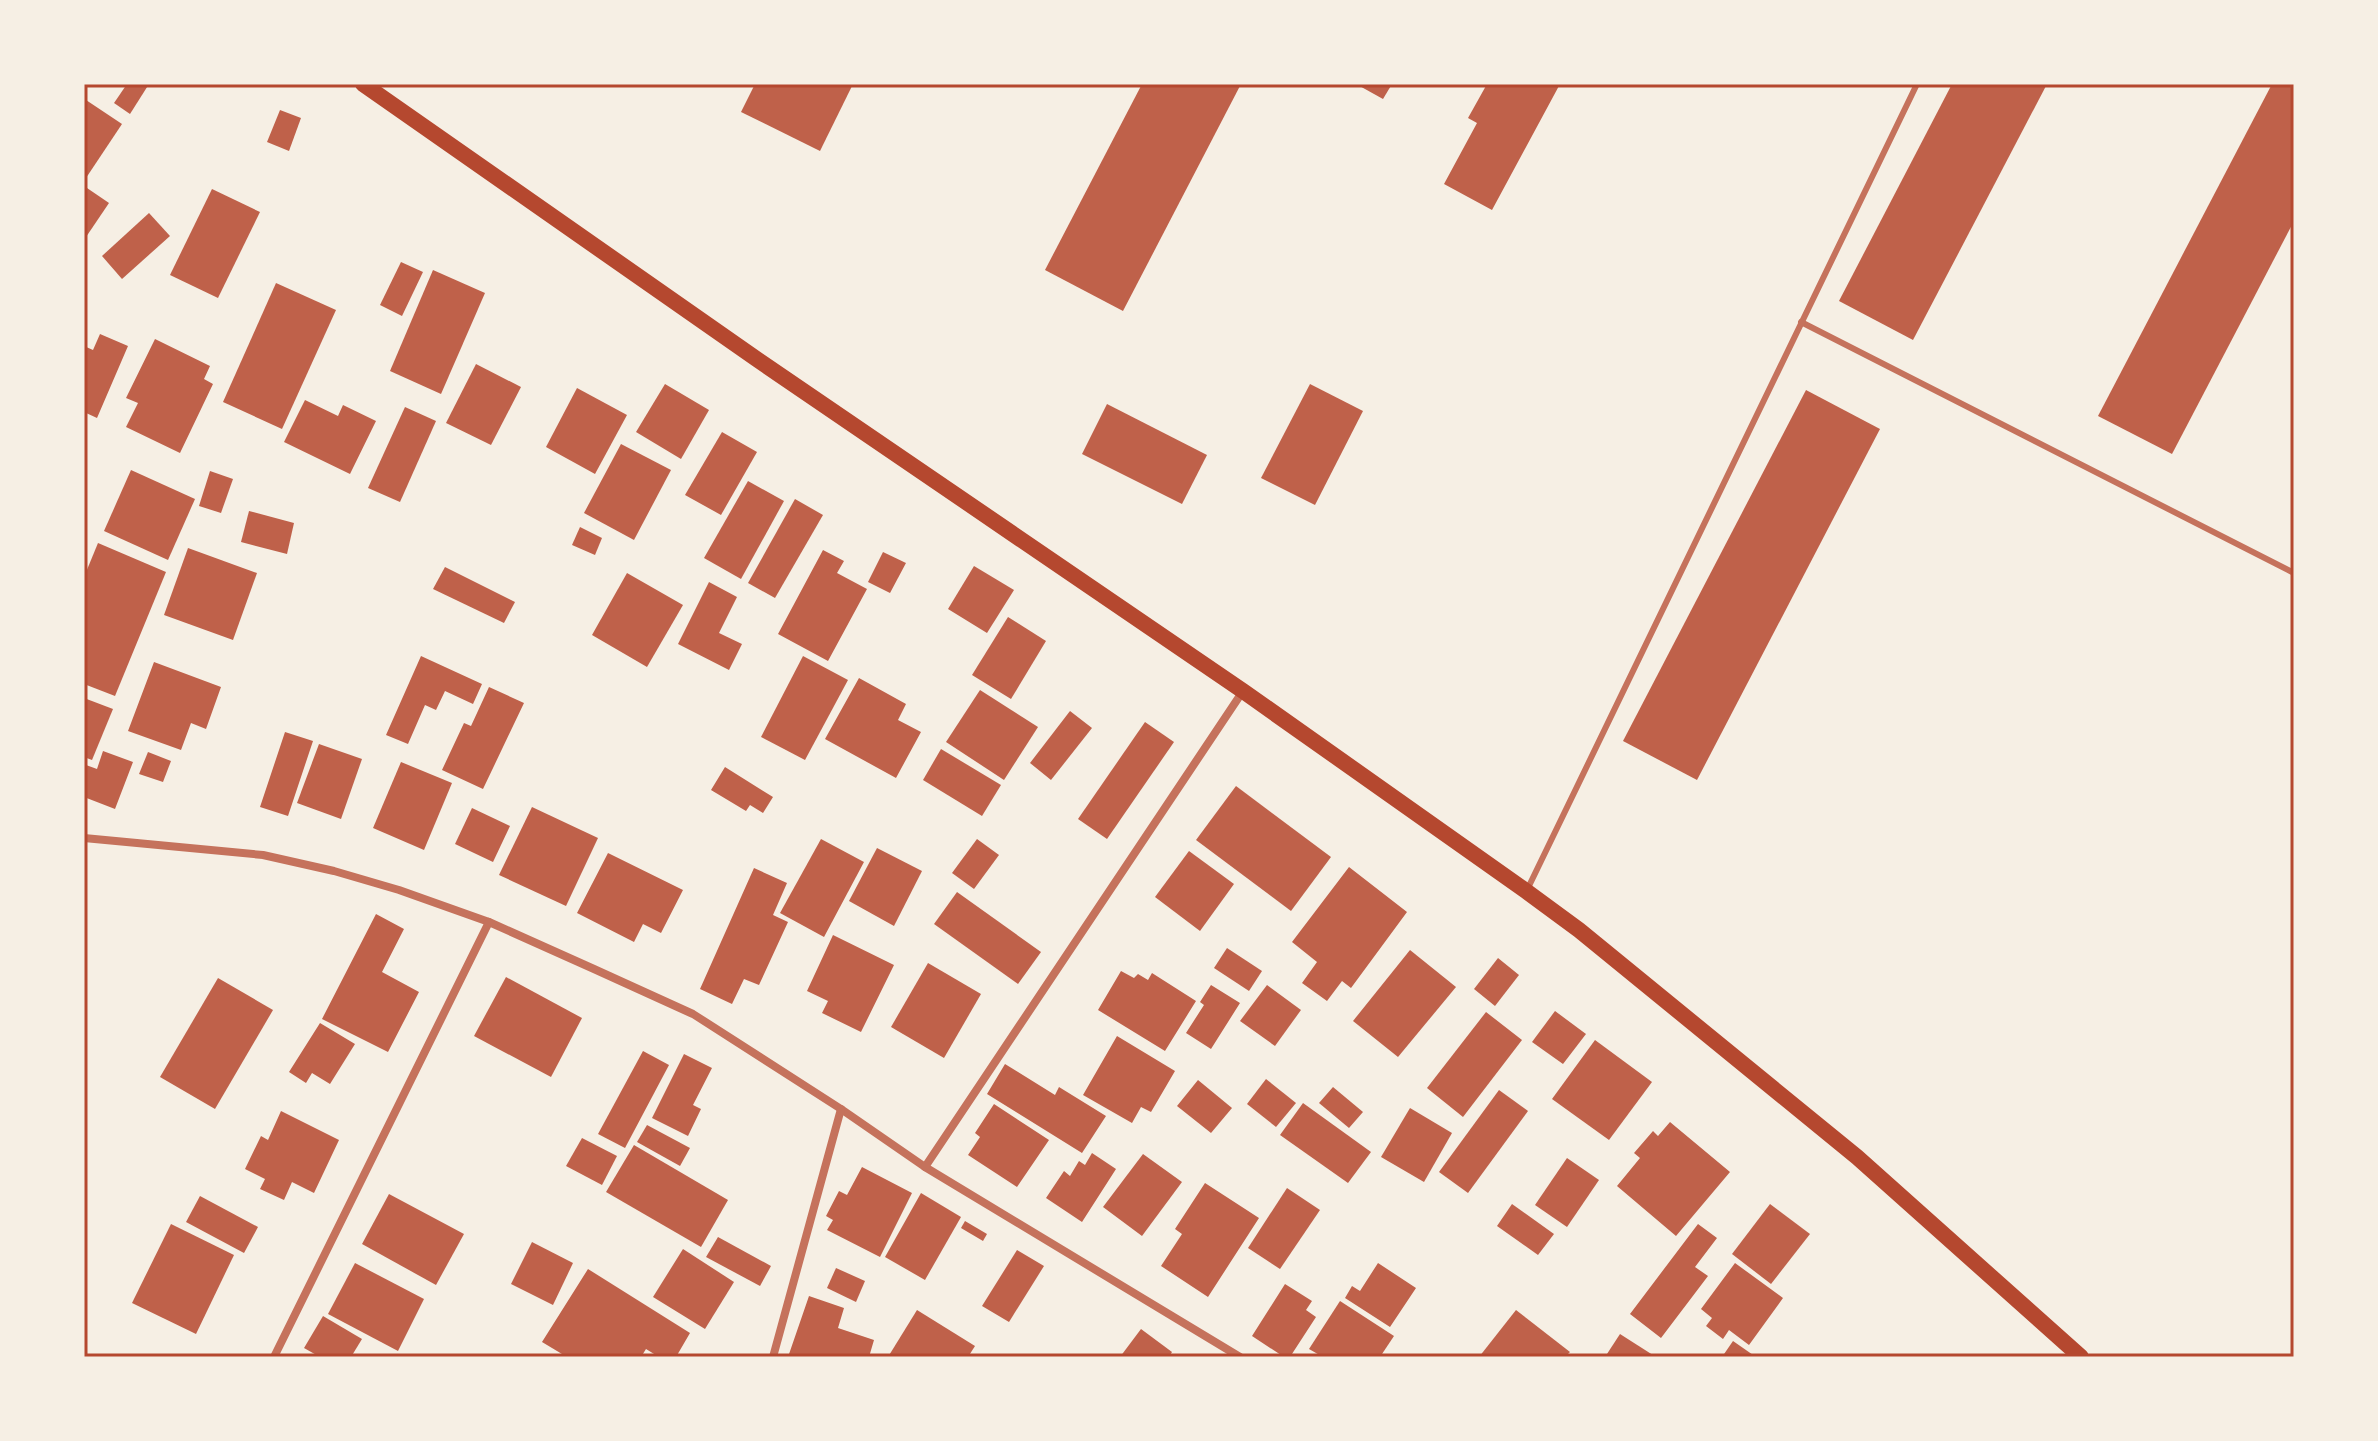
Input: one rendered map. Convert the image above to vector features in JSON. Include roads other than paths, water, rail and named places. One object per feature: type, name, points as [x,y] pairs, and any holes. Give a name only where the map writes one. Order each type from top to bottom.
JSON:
[{"type":"main road","points":[[363,84],[758,360],[1243,691],[1579,930],[1857,1157],[2081,1357]]},
{"type":"street","points":[[925,1167],[1243,691]]},
{"type":"street","points":[[84,838],[263,855],[399,890],[489,922],[693,1014],[925,1167],[1229,1354],[1240,1357]]},
{"type":"street","points":[[274,1357],[489,922]]},
{"type":"street","points":[[773,1357],[841,1109]]},
{"type":"lane","points":[[1526,891],[1917,84]]},
{"type":"lane","points":[[1801,322],[2294,573]]}]
